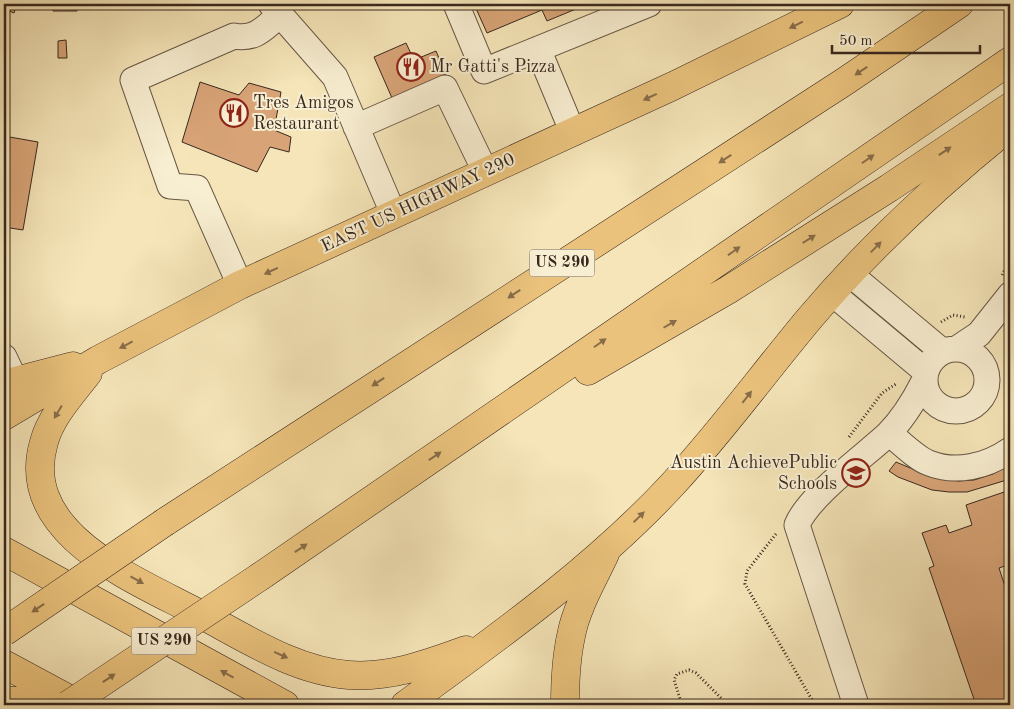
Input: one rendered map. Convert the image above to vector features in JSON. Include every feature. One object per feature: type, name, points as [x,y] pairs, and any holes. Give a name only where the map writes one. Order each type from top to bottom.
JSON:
[{"type":"main road","name":"EAST US HIGHWAY 290","points":[[4,416],[98,360],[240,285],[393,213],[673,86],[840,4]]},
{"type":"main road","name":"US 290","points":[[4,632],[165,522],[844,82],[959,4]]},
{"type":"main road","name":"US 290","points":[[67,705],[261,576],[1010,61]]},
{"type":"main road","points":[[473,430],[558,389],[728,290],[889,188],[1010,107]]},
{"type":"main road","points":[[405,705],[546,600],[611,544],[670,487],[710,443],[810,318],[880,243],[934,192],[1010,126]]},
{"type":"main road","points":[[98,360],[62,406],[44,442],[41,457],[42,484],[52,510],[59,523],[83,547],[131,577],[255,643],[315,668],[346,675],[386,674],[429,664],[496,638]]},
{"type":"main road","points":[[8,374],[98,360]]},
{"type":"main road","points":[[565,705],[566,674],[571,634],[584,597],[611,544]]},
{"type":"main road","points":[[4,551],[285,705]]},
{"type":"main road","points":[[4,664],[80,705]]},
{"type":"main road","points":[[4,700],[67,705]]},
{"type":"street","points":[[456,4],[484,71],[649,4]]},
{"type":"street","points":[[240,285],[197,188],[170,186],[133,80],[234,36],[246,38],[257,34],[276,9],[335,77],[393,213]]},
{"type":"street","points":[[538,50],[573,132]]},
{"type":"street","points":[[356,126],[445,88],[485,171]]},
{"type":"street","points":[[842,284],[950,350],[976,355],[987,372]]},
{"type":"street","points":[[842,284],[925,376],[926,391],[932,400],[940,407],[950,411]]},
{"type":"street","points":[[856,705],[797,525],[818,498],[888,433],[911,407],[929,363],[978,334],[1009,303]]},
{"type":"street","points":[[888,433],[922,417],[950,411],[961,411],[979,401],[985,392],[993,338],[1009,303]]},
{"type":"street","points":[[888,433],[928,463],[959,468],[980,465],[1010,450]]},
{"type":"path","points":[[682,705],[674,680],[677,674],[689,670],[696,673],[728,705]]},
{"type":"building","points":[[4,4],[17,4],[14,13],[4,9]]},
{"type":"building","points":[[53,4],[108,4],[108,6],[77,7],[77,11],[53,11]]},
{"type":"building","points":[[474,4],[588,4],[547,21],[542,10],[487,33]]},
{"type":"building","points":[[66,40],[67,58],[58,58],[58,41]]},
{"type":"building","name":"Mr Gatti's Pizza","points":[[406,43],[414,60],[436,51],[446,74],[392,98],[374,57]]},
{"type":"building","name":"Tres Amigos Restaurant","points":[[200,82],[239,95],[249,83],[281,92],[274,130],[291,137],[289,152],[270,147],[257,172],[182,142]]},
{"type":"building","points":[[4,136],[38,142],[23,230],[4,227]]},
{"type":"building","points":[[896,462],[929,476],[958,481],[974,480],[993,474],[1010,465],[1010,479],[967,492],[932,490],[898,477],[889,471]]},
{"type":"building","points":[[1010,490],[1010,564],[999,568],[1010,602],[1010,705],[976,705],[929,568],[934,566],[922,533],[946,525],[949,533],[972,525],[966,505]]},
{"type":"place","name":"Mr Gatti's Pizza","points":[[411,67]]},
{"type":"place","name":"Tres Amigos Restaurant","points":[[234,113]]},
{"type":"place","name":"Austin AchievePublic Schools","points":[[856,473]]}]
